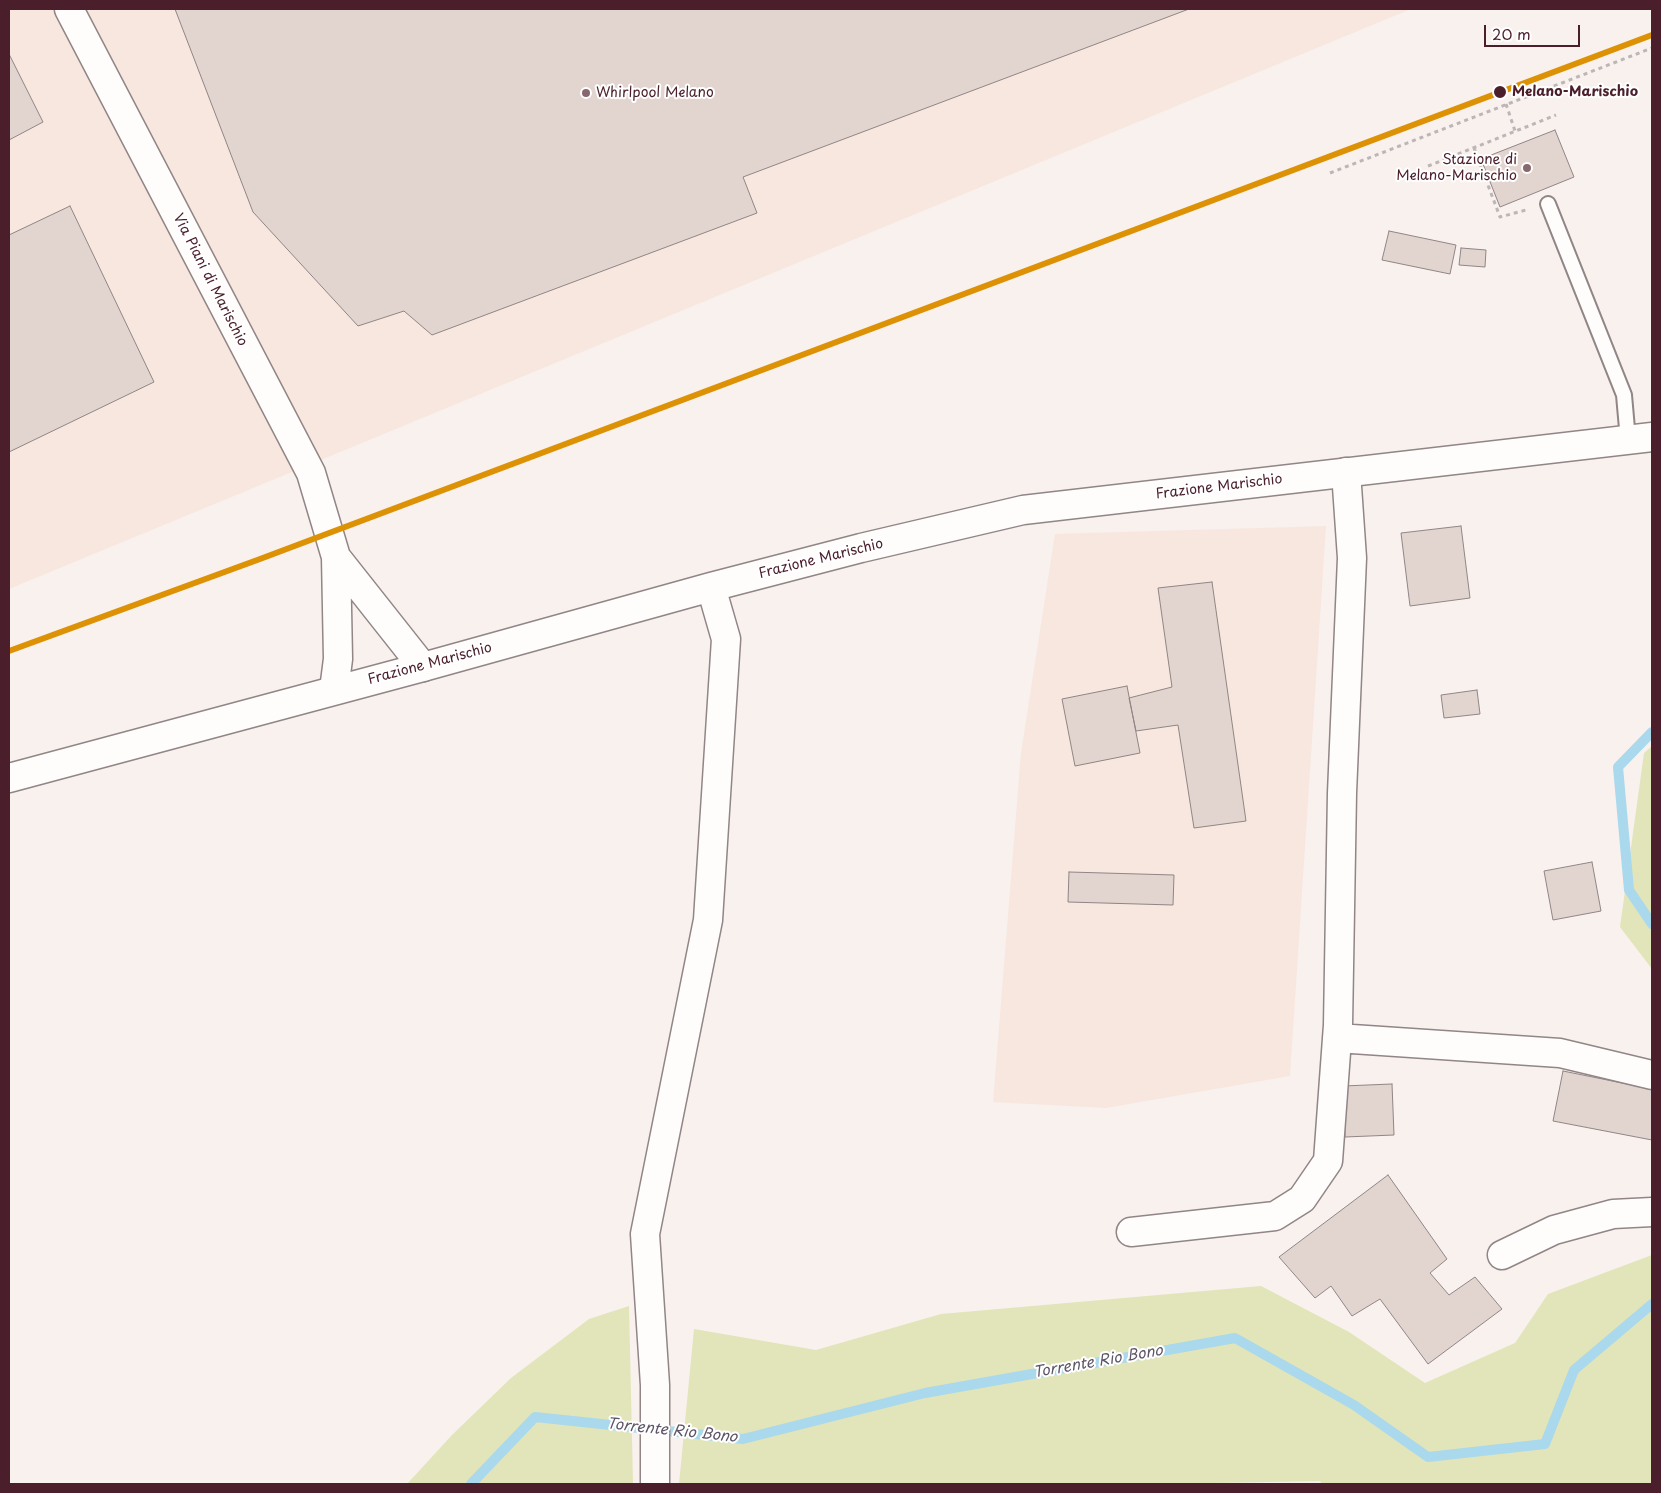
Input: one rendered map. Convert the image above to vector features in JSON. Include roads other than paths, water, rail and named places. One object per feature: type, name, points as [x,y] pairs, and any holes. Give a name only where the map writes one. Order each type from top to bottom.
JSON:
[{"type":"street","name":"Via Piani di Marischio","points":[[69,9],[311,473],[336,557]]},
{"type":"street","name":"Frazione Marischio","points":[[9,778],[423,667],[711,587],[861,548],[1023,510],[1640,438]]},
{"type":"street","points":[[1132,1232],[1275,1216],[1302,1199],[1328,1161],[1337,1038],[1342,793],[1352,558],[1346,472]]},
{"type":"street","points":[[336,557],[423,667]]},
{"type":"street","points":[[334,690],[338,659],[336,557]]},
{"type":"street","points":[[655,1484],[655,1385],[645,1234],[708,920],[726,639],[711,587]]},
{"type":"street","points":[[1337,1038],[1560,1053],[1652,1075]]},
{"type":"street","points":[[1502,1255],[1554,1230],[1613,1214],[1652,1212]]},
{"type":"lane","points":[[1548,204],[1640,438]]},
{"type":"waterway","name":"Torrente Rio Bono","points":[[1652,732],[1618,767],[1629,890],[1652,924]]},
{"type":"waterway","name":"Torrente Rio Bono","points":[[471,1484],[535,1417],[743,1439],[925,1393],[1235,1338],[1354,1405],[1428,1457],[1545,1444],[1574,1370],[1652,1304]]},
{"type":"place","name":"Melano-Marischio","points":[[1500,92]]},
{"type":"place","name":"Whirlpool Melano","points":[[586,93]]},
{"type":"place","name":"Stazione di Melano-Marischio","points":[[1527,168]]}]
